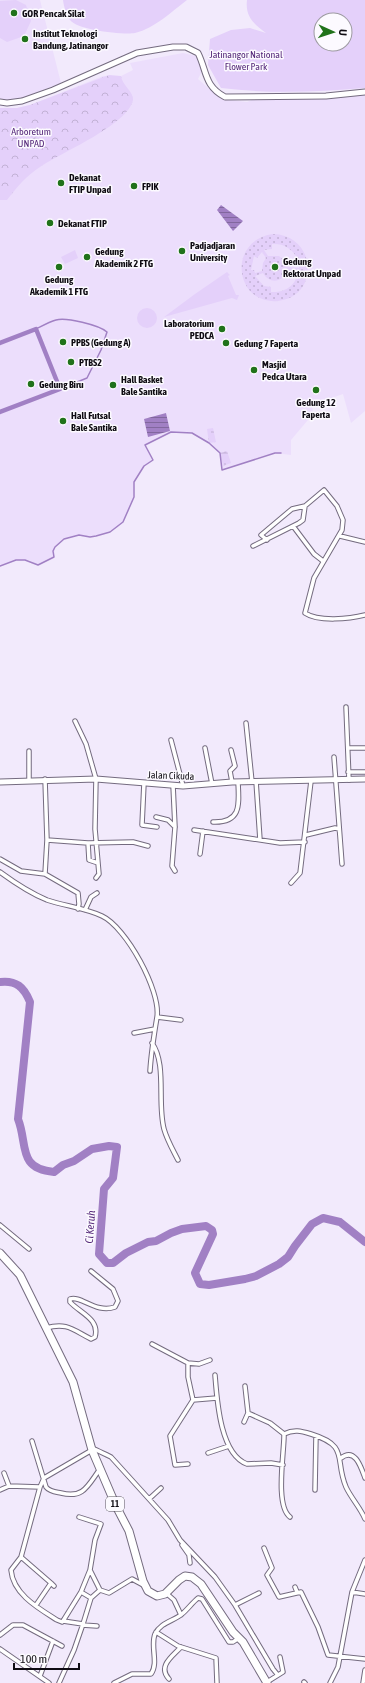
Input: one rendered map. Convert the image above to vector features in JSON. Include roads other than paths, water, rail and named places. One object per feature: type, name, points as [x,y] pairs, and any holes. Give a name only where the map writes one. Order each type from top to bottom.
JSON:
[{"type":"highway","name":"11","points":[[0,1255],[20,1275],[73,1382],[92,1449],[116,1506],[129,1531],[146,1587]]},
{"type":"highway","points":[[146,1587],[152,1594],[157,1596],[166,1593],[182,1578],[188,1576],[192,1577],[205,1588],[221,1614],[239,1637],[267,1682]]},
{"type":"main road","points":[[0,102],[7,103],[22,101],[73,82],[136,53],[173,47],[186,47],[198,53],[207,80],[216,92],[225,97],[326,96],[365,92]]},
{"type":"main road","name":"Jalan Cikuda","points":[[0,782],[96,779],[183,786],[235,782],[365,779]]},
{"type":"street","points":[[267,540],[261,535],[292,509],[305,506],[324,490],[337,506],[343,520],[340,536],[323,561],[314,578],[305,614],[334,619],[351,619],[365,615]]},
{"type":"street","points":[[253,546],[303,520],[305,506]]},
{"type":"street","points":[[293,526],[314,554],[323,561]]},
{"type":"street","points":[[340,536],[365,542]]},
{"type":"street","points":[[346,707],[349,780]]},
{"type":"street","points":[[75,721],[86,744],[96,779],[99,874],[96,878]]},
{"type":"street","points":[[246,723],[260,840]]},
{"type":"street","points":[[171,740],[183,786]]},
{"type":"street","points":[[205,748],[212,784]]},
{"type":"street","points":[[348,748],[365,748]]},
{"type":"street","points":[[213,822],[222,823],[230,819],[236,813],[239,801],[235,782],[230,771],[235,766],[232,750]]},
{"type":"street","points":[[29,751],[29,780]]},
{"type":"street","points":[[334,757],[339,829],[342,847],[342,864]]},
{"type":"street","points":[[348,772],[365,772]]},
{"type":"street","points":[[45,780],[47,840],[45,874]]},
{"type":"street","points":[[291,883],[300,873],[302,849],[306,835],[311,781]]},
{"type":"street","points":[[144,783],[142,825],[157,827]]},
{"type":"street","points":[[173,785],[175,827],[172,866],[175,871]]},
{"type":"street","points":[[156,817],[168,820],[175,827]]},
{"type":"street","points":[[306,835],[335,828],[339,829]]},
{"type":"street","points":[[194,830],[280,843],[305,842]]},
{"type":"street","points":[[200,854],[202,831]]},
{"type":"street","points":[[47,840],[88,844],[133,842],[148,846]]},
{"type":"street","points":[[88,844],[89,860],[98,863]]},
{"type":"street","points":[[0,860],[21,871],[45,874],[78,893],[78,909]]},
{"type":"street","points":[[0,872],[28,891],[47,899],[104,917],[125,937],[149,977],[157,1016],[152,1043],[150,1071]]},
{"type":"street","points":[[85,910],[91,896],[97,893]]},
{"type":"street","points":[[157,1016],[181,1020]]},
{"type":"street","points":[[134,1033],[155,1029]]},
{"type":"street","points":[[152,1043],[158,1053],[164,1128],[178,1160]]},
{"type":"street","points":[[0,1225],[29,1249]]},
{"type":"street","points":[[46,1328],[58,1325],[64,1326],[91,1339],[95,1336],[95,1326],[91,1319],[76,1309],[70,1302],[70,1299],[79,1299],[101,1309],[115,1307],[118,1301],[113,1289],[91,1271]]},
{"type":"street","points":[[152,1344],[188,1364],[199,1364],[210,1360]]},
{"type":"street","points":[[188,1364],[188,1377],[193,1400],[170,1436],[175,1465],[188,1464]]},
{"type":"street","points":[[215,1375],[217,1398],[222,1424],[229,1446],[238,1459],[247,1464],[266,1462],[283,1465]]},
{"type":"street","points":[[244,1422],[248,1413],[245,1386]]},
{"type":"street","points":[[193,1400],[217,1398]]},
{"type":"street","points":[[248,1413],[270,1423],[284,1434]]},
{"type":"street","points":[[284,1434],[293,1430],[316,1436],[334,1445],[340,1458],[346,1486],[365,1519]]},
{"type":"street","points":[[284,1434],[283,1506],[286,1514],[290,1517]]},
{"type":"street","points":[[315,1490],[316,1436]]},
{"type":"street","points":[[32,1441],[48,1490],[68,1495],[77,1495],[87,1487],[100,1469]]},
{"type":"street","points":[[208,1453],[229,1446]]},
{"type":"street","points":[[97,1626],[62,1622],[57,1620],[22,1595],[13,1581],[11,1570],[21,1557],[40,1487],[44,1478],[92,1449],[111,1457],[168,1520],[189,1555],[190,1564]]},
{"type":"street","points":[[340,1458],[344,1455],[351,1455],[357,1458],[365,1478]]},
{"type":"street","points":[[4,1473],[9,1486]]},
{"type":"street","points":[[0,1490],[9,1486],[40,1487]]},
{"type":"street","points":[[148,1498],[161,1488]]},
{"type":"street","points":[[360,1508],[365,1505]]},
{"type":"street","points":[[63,1621],[81,1592],[90,1570],[95,1540],[101,1524],[79,1517]]},
{"type":"street","points":[[180,1540],[215,1578],[235,1605],[273,1669],[278,1674]]},
{"type":"street","points":[[264,1548],[272,1569],[267,1575],[279,1597],[297,1592],[302,1593],[318,1627],[328,1655],[365,1659]]},
{"type":"street","points":[[21,1557],[53,1585],[36,1605]]},
{"type":"street","points":[[330,1683],[338,1667],[352,1592],[365,1560]]},
{"type":"street","points":[[90,1570],[100,1590],[109,1593],[132,1579],[146,1587]]},
{"type":"street","points":[[295,1587],[297,1592]]},
{"type":"street","points":[[59,1683],[74,1650],[91,1598],[100,1590]]},
{"type":"street","points":[[81,1592],[91,1598]]},
{"type":"street","points":[[352,1592],[365,1594]]},
{"type":"street","points":[[166,1593],[174,1600],[181,1615]]},
{"type":"street","points":[[235,1605],[260,1593]]},
{"type":"street","points":[[114,1683],[132,1674],[151,1674],[154,1666],[154,1644],[156,1632],[169,1620],[181,1615],[196,1599],[200,1598],[229,1642],[234,1642],[239,1637]]},
{"type":"street","points":[[0,1635],[8,1627],[20,1624],[62,1646]]},
{"type":"street","points":[[156,1632],[181,1647],[216,1658],[217,1683]]},
{"type":"street","points":[[40,1676],[53,1641]]},
{"type":"street","points":[[169,1679],[165,1675],[164,1667],[168,1660],[181,1647]]},
{"type":"street","points":[[0,1649],[49,1683]]},
{"type":"street","points":[[267,1682],[283,1672],[280,1657]]},
{"type":"street","points":[[363,1683],[365,1670]]},
{"type":"waterway","points":[[36,329],[61,319],[90,324],[107,332],[101,350],[87,378],[60,389]]},
{"type":"waterway","points":[[0,343],[36,329],[60,389],[0,412]]},
{"type":"waterway","points":[[0,566],[16,560],[25,560],[38,565],[54,557],[53,551],[55,547],[64,539],[79,535],[90,537],[110,532],[123,522],[134,497],[134,482],[144,466],[153,460],[145,445],[171,432],[192,433],[209,443],[220,453],[222,470],[275,453],[281,453]]},
{"type":"waterway","name":"Ci Keruh","points":[[0,982],[15,983],[25,992],[30,1002],[18,1119],[29,1161],[34,1166],[42,1170],[54,1172],[63,1165],[74,1161],[92,1149],[109,1146],[117,1147],[113,1178],[104,1189],[99,1254],[107,1263],[113,1263],[126,1253],[148,1242],[156,1241],[171,1233],[182,1229],[206,1226],[212,1230],[213,1234],[195,1273],[200,1284],[209,1285],[256,1276],[279,1264],[288,1257],[312,1224],[323,1218],[340,1222],[365,1242]]},
{"type":"place","name":"GOR Pencak Silat","points":[[14,13]]},
{"type":"place","name":"Institut Teknologi Bandung, Jatinangor","points":[[25,39]]},
{"type":"place","name":"Dekanat FTIP Unpad","points":[[61,183]]},
{"type":"place","name":"FPIK","points":[[134,186]]},
{"type":"place","name":"Dekanat FTIP","points":[[50,223]]},
{"type":"place","name":"Padjadjaran University","points":[[182,251]]},
{"type":"place","name":"Gedung Akademik 2 FTG","points":[[87,257]]},
{"type":"place","name":"Gedung Akademik 1 FTG","points":[[59,267]]},
{"type":"place","name":"Gedung Rektorat Unpad","points":[[275,267]]},
{"type":"place","name":"Laboratorium PEDCA","points":[[222,329]]},
{"type":"place","name":"PPBS (Gedung A)","points":[[63,342]]},
{"type":"place","name":"Gedung 7 Faperta","points":[[226,343]]},
{"type":"place","name":"PTBS2","points":[[71,362]]},
{"type":"place","name":"Masjid Pedca Utara","points":[[254,370]]},
{"type":"place","name":"Gedung Biru","points":[[31,384]]},
{"type":"place","name":"Hall Basket Bale Santika","points":[[113,385]]},
{"type":"place","name":"Gedung 12 Faperta","points":[[316,390]]},
{"type":"place","name":"Hall Futsal Bale Santika","points":[[63,421]]},
{"type":"park label","name":"Jatinangor National Flower Park","points":[[246,60]]},
{"type":"park label","name":"Arboretum UNPAD","points":[[31,136]]}]
